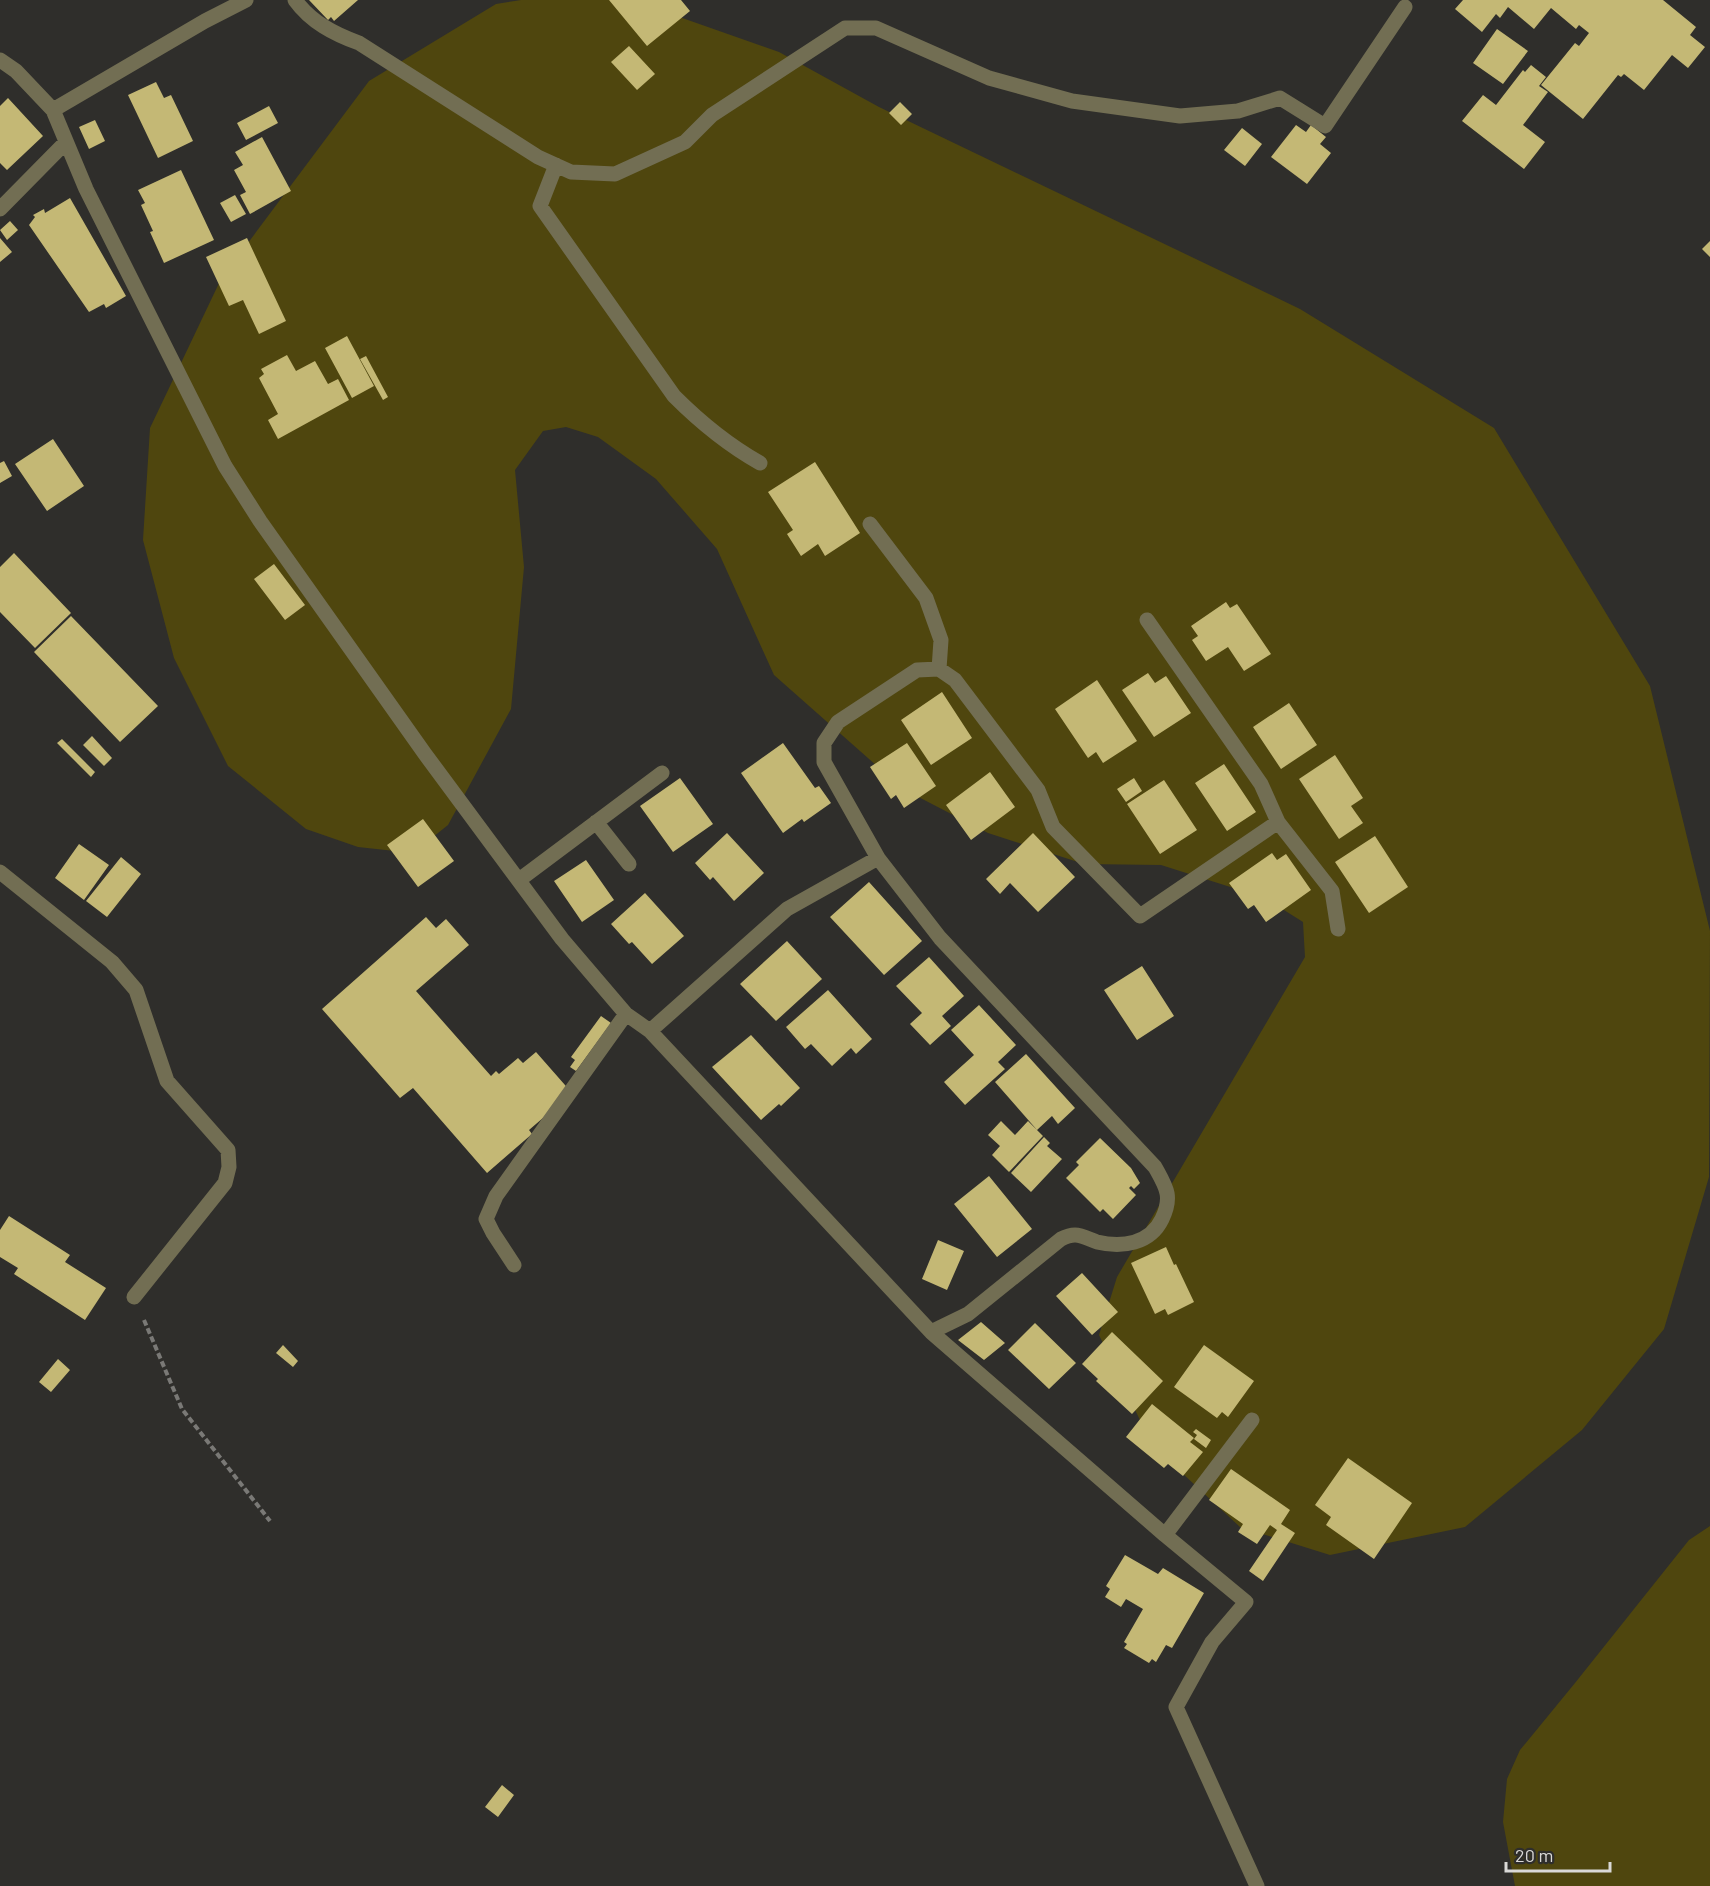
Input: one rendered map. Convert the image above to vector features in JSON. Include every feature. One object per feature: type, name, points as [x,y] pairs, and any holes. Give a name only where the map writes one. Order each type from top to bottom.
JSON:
[{"type":"street","points":[[52,110],[205,21],[246,0]]},
{"type":"street","points":[[295,0],[303,12],[336,35],[359,43],[538,157],[571,172],[615,174],[685,142],[712,115],[845,28],[876,28],[989,78],[1072,101],[1180,116],[1238,111],[1280,98],[1325,126],[1405,7]]},
{"type":"street","points":[[0,60],[16,71],[52,110],[86,189],[225,466],[260,521],[425,754],[562,939],[626,1014],[650,1031],[931,1332],[1165,1535],[1246,1602],[1212,1642],[1176,1707],[1257,1886]]},
{"type":"street","points":[[0,76],[16,71]]},
{"type":"street","points":[[0,209],[66,142]]},
{"type":"street","points":[[556,165],[540,206],[674,396],[695,417],[738,451],[760,463]]},
{"type":"street","points":[[870,524],[926,598],[941,640],[939,669]]},
{"type":"street","points":[[1147,620],[1261,784],[1278,822],[1332,891],[1338,929]]},
{"type":"street","points":[[931,1332],[968,1314],[1061,1239],[1075,1235],[1100,1243],[1122,1246],[1143,1240],[1158,1226],[1167,1209],[1168,1190],[1155,1167],[940,938],[878,858],[824,762],[824,743],[838,722],[917,670],[939,669],[955,680],[1038,790],[1053,827],[1140,916],[1278,822]]},
{"type":"street","points":[[519,880],[662,773]]},
{"type":"street","points":[[596,822],[629,864]]},
{"type":"street","points":[[650,1031],[787,909],[878,858]]},
{"type":"street","points":[[0,872],[112,962],[136,990],[167,1081],[228,1150],[230,1167],[225,1183],[134,1297]]},
{"type":"street","points":[[514,1265],[486,1219],[496,1196],[626,1014]]},
{"type":"street","points":[[1165,1535],[1252,1420]]},
{"type":"path","points":[[134,1297],[182,1409],[270,1521]]},
{"type":"shaded area","points":[[521,0],[620,0],[651,7],[779,52],[879,107],[1300,309],[1494,428],[1650,686],[1710,931],[1709,1177],[1664,1329],[1582,1430],[1465,1527],[1330,1555],[1240,1527],[1152,1445],[1099,1335],[1117,1277],[1305,957],[1303,922],[1265,898],[1161,865],[1084,864],[988,833],[903,789],[774,675],[717,549],[656,479],[598,437],[566,427],[543,431],[515,470],[524,567],[511,709],[448,825],[413,853],[358,847],[306,829],[228,766],[174,658],[143,540],[150,428],[221,279],[369,81],[496,4]]},
{"type":"shaded area","points":[[1710,1526],[1710,1886],[1515,1886],[1503,1822],[1507,1779],[1520,1750],[1689,1540]]},
{"type":"building","points":[[309,0],[358,0],[334,21],[331,17],[328,20]]},
{"type":"building","points":[[609,0],[681,0],[690,11],[647,46]]},
{"type":"building","points":[[1463,0],[1663,0],[1696,27],[1690,35],[1705,47],[1688,68],[1672,55],[1644,90],[1624,74],[1621,77],[1618,75],[1583,119],[1541,85],[1575,43],[1579,46],[1589,33],[1579,25],[1576,29],[1551,8],[1534,29],[1508,7],[1500,18],[1496,14],[1482,32],[1455,9]]},
{"type":"building","points":[[1497,29],[1528,51],[1503,84],[1473,63]]},
{"type":"building","points":[[629,46],[655,74],[637,90],[611,62]]},
{"type":"building","points":[[1531,65],[1546,77],[1539,86],[1548,92],[1523,125],[1545,142],[1524,169],[1462,121],[1483,95],[1496,105],[1523,70],[1525,72]]},
{"type":"building","points":[[156,82],[164,98],[171,95],[193,141],[158,158],[128,95]]},
{"type":"building","points":[[8,98],[43,136],[7,170],[0,163],[0,106]]},
{"type":"building","points":[[900,102],[912,114],[901,125],[889,113]]},
{"type":"building","points":[[269,106],[278,123],[246,140],[237,123]]},
{"type":"building","points":[[95,120],[105,141],[89,149],[79,127]]},
{"type":"building","points":[[1296,125],[1306,132],[1311,125],[1326,137],[1320,144],[1331,153],[1307,184],[1271,157]]},
{"type":"building","points":[[1242,128],[1262,144],[1245,166],[1224,150]]},
{"type":"building","points":[[262,137],[291,191],[250,214],[240,195],[246,192],[234,170],[243,165],[235,152]]},
{"type":"building","points":[[181,170],[214,240],[164,263],[150,232],[153,231],[141,205],[145,203],[138,190]]},
{"type":"building","points":[[235,195],[246,214],[231,222],[220,203]]},
{"type":"building","points":[[70,198],[126,296],[106,308],[104,304],[89,312],[29,225],[35,217],[33,215],[44,209],[45,213]]},
{"type":"building","points":[[10,221],[18,230],[7,240],[0,230]]},
{"type":"building","points":[[0,238],[12,252],[0,262]]},
{"type":"building","points":[[247,238],[286,321],[259,334],[243,300],[229,306],[206,257]]},
{"type":"building","points":[[1710,241],[1710,257],[1702,249]]},
{"type":"building","points":[[347,336],[374,386],[352,398],[325,348]]},
{"type":"building","points":[[287,355],[296,371],[315,361],[328,384],[338,379],[349,400],[278,439],[268,420],[278,414],[259,378],[264,374],[261,369]]},
{"type":"building","points":[[366,356],[388,397],[383,400],[360,359]]},
{"type":"building","points":[[53,439],[84,486],[47,511],[15,464]]},
{"type":"building","points":[[4,461],[12,476],[0,483],[0,463]]},
{"type":"building","points":[[815,462],[860,533],[825,556],[818,544],[801,556],[787,534],[793,530],[768,492]]},
{"type":"building","points":[[14,553],[71,613],[35,648],[0,612],[0,567]]},
{"type":"building","points":[[274,564],[305,605],[285,620],[254,579]]},
{"type":"building","points":[[1226,602],[1230,608],[1237,604],[1271,654],[1244,671],[1228,647],[1206,661],[1192,640],[1198,636],[1191,626]]},
{"type":"building","points":[[71,616],[158,706],[120,742],[34,652]]},
{"type":"building","points":[[1148,673],[1155,683],[1166,676],[1191,713],[1154,737],[1122,690]]},
{"type":"building","points":[[1097,680],[1137,741],[1103,763],[1096,752],[1088,758],[1055,709]]},
{"type":"building","points":[[942,692],[972,738],[931,765],[901,720]]},
{"type":"building","points":[[1289,703],[1317,745],[1281,769],[1253,727]]},
{"type":"building","points":[[92,736],[112,758],[104,766],[83,745]]},
{"type":"building","points":[[62,739],[95,772],[91,777],[57,743]]},
{"type":"building","points":[[783,743],[815,788],[819,786],[831,803],[804,822],[802,819],[783,833],[741,773]]},
{"type":"building","points":[[907,743],[936,786],[904,808],[896,795],[891,799],[870,767]]},
{"type":"building","points":[[1335,755],[1363,798],[1351,806],[1363,823],[1339,839],[1299,779]]},
{"type":"building","points":[[1224,764],[1256,812],[1227,831],[1195,783]]},
{"type":"building","points":[[990,772],[1015,807],[971,840],[946,805]]},
{"type":"building","points":[[680,778],[713,824],[673,852],[640,806]]},
{"type":"building","points":[[1134,778],[1142,791],[1126,802],[1117,789]]},
{"type":"building","points":[[1164,780],[1197,830],[1160,854],[1127,804]]},
{"type":"building","points":[[423,819],[454,861],[418,887],[387,845]]},
{"type":"building","points":[[727,833],[764,873],[734,901],[713,877],[710,880],[695,863]]},
{"type":"building","points":[[1033,833],[1075,877],[1038,912],[1010,883],[1000,894],[986,879]]},
{"type":"building","points":[[1375,836],[1408,887],[1369,913],[1335,862]]},
{"type":"building","points":[[79,844],[109,865],[84,900],[55,878]]},
{"type":"building","points":[[1272,853],[1277,860],[1286,854],[1311,890],[1266,922],[1254,905],[1248,909],[1229,883]]},
{"type":"building","points":[[121,857],[141,874],[107,917],[86,901]]},
{"type":"building","points":[[586,860],[614,900],[582,922],[554,881]]},
{"type":"building","points":[[869,882],[922,941],[884,975],[830,917]]},
{"type":"building","points":[[645,893],[684,936],[652,964],[611,924]]},
{"type":"building","points":[[426,917],[436,928],[446,919],[469,945],[416,991],[491,1076],[496,1071],[499,1074],[518,1058],[523,1063],[536,1052],[572,1093],[529,1130],[532,1134],[487,1173],[413,1088],[400,1098],[322,1009]]},
{"type":"building","points":[[787,941],[822,979],[776,1021],[740,984]]},
{"type":"building","points":[[929,957],[964,996],[942,1016],[951,1026],[930,1045],[910,1024],[922,1013],[896,986]]},
{"type":"building","points":[[1142,966],[1174,1016],[1137,1040],[1104,990]]},
{"type":"building","points":[[828,990],[872,1039],[856,1054],[851,1048],[832,1066],[811,1044],[805,1049],[786,1027]]},
{"type":"building","points":[[979,1005],[1016,1045],[998,1062],[1005,1069],[965,1105],[944,1082],[974,1055],[951,1030]]},
{"type":"building","points":[[601,1016],[611,1023],[576,1071],[570,1067],[575,1060],[571,1057]]},
{"type":"building","points":[[751,1035],[800,1088],[781,1106],[779,1104],[761,1120],[712,1067]]},
{"type":"building","points":[[1026,1054],[1075,1108],[1058,1124],[1052,1116],[1037,1130],[995,1082]]},
{"type":"building","points":[[1001,1121],[1015,1135],[1028,1121],[1043,1136],[1009,1172],[992,1155],[1000,1146],[988,1135]]},
{"type":"building","points":[[1044,1137],[1050,1143],[1047,1146],[1062,1159],[1031,1192],[1011,1173]]},
{"type":"building","points":[[1100,1138],[1131,1168],[1140,1183],[1134,1189],[1131,1186],[1129,1188],[1136,1195],[1113,1219],[1103,1209],[1100,1212],[1066,1178],[1079,1165],[1076,1162]]},
{"type":"building","points":[[989,1176],[1032,1229],[997,1257],[954,1204]]},
{"type":"building","points":[[9,1216],[70,1255],[65,1262],[106,1288],[85,1320],[14,1274],[18,1268],[0,1257],[0,1230]]},
{"type":"building","points":[[938,1240],[964,1251],[947,1290],[922,1279]]},
{"type":"building","points":[[1166,1247],[1194,1302],[1168,1315],[1165,1309],[1155,1314],[1131,1263]]},
{"type":"building","points":[[1082,1273],[1118,1312],[1092,1335],[1056,1296]]},
{"type":"building","points":[[981,1322],[1005,1343],[984,1360],[958,1340]]},
{"type":"building","points":[[1035,1323],[1076,1363],[1049,1389],[1008,1350]]},
{"type":"building","points":[[1112,1332],[1163,1381],[1132,1414],[1096,1381],[1098,1379],[1082,1364]]},
{"type":"building","points":[[283,1345],[298,1361],[293,1367],[276,1353]]},
{"type":"building","points":[[1204,1345],[1254,1381],[1228,1417],[1222,1412],[1217,1418],[1174,1387]]},
{"type":"building","points":[[58,1359],[70,1370],[51,1392],[39,1382]]},
{"type":"building","points":[[1152,1404],[1194,1438],[1190,1442],[1203,1452],[1183,1476],[1168,1464],[1164,1468],[1126,1437]]},
{"type":"building","points":[[1196,1429],[1211,1440],[1206,1448],[1194,1439],[1197,1435],[1193,1432]]},
{"type":"building","points":[[1348,1458],[1412,1503],[1374,1559],[1326,1525],[1331,1517],[1315,1505]]},
{"type":"building","points":[[1231,1469],[1290,1510],[1281,1524],[1295,1533],[1263,1581],[1249,1571],[1277,1530],[1270,1525],[1257,1544],[1238,1532],[1243,1524],[1209,1500]]},
{"type":"building","points":[[1125,1555],[1158,1574],[1163,1568],[1204,1593],[1172,1648],[1166,1645],[1156,1662],[1152,1659],[1149,1663],[1124,1648],[1127,1644],[1124,1642],[1143,1609],[1126,1599],[1121,1607],[1105,1597],[1110,1589],[1106,1586]]},
{"type":"building","points":[[502,1785],[514,1795],[498,1817],[485,1807]]}]
